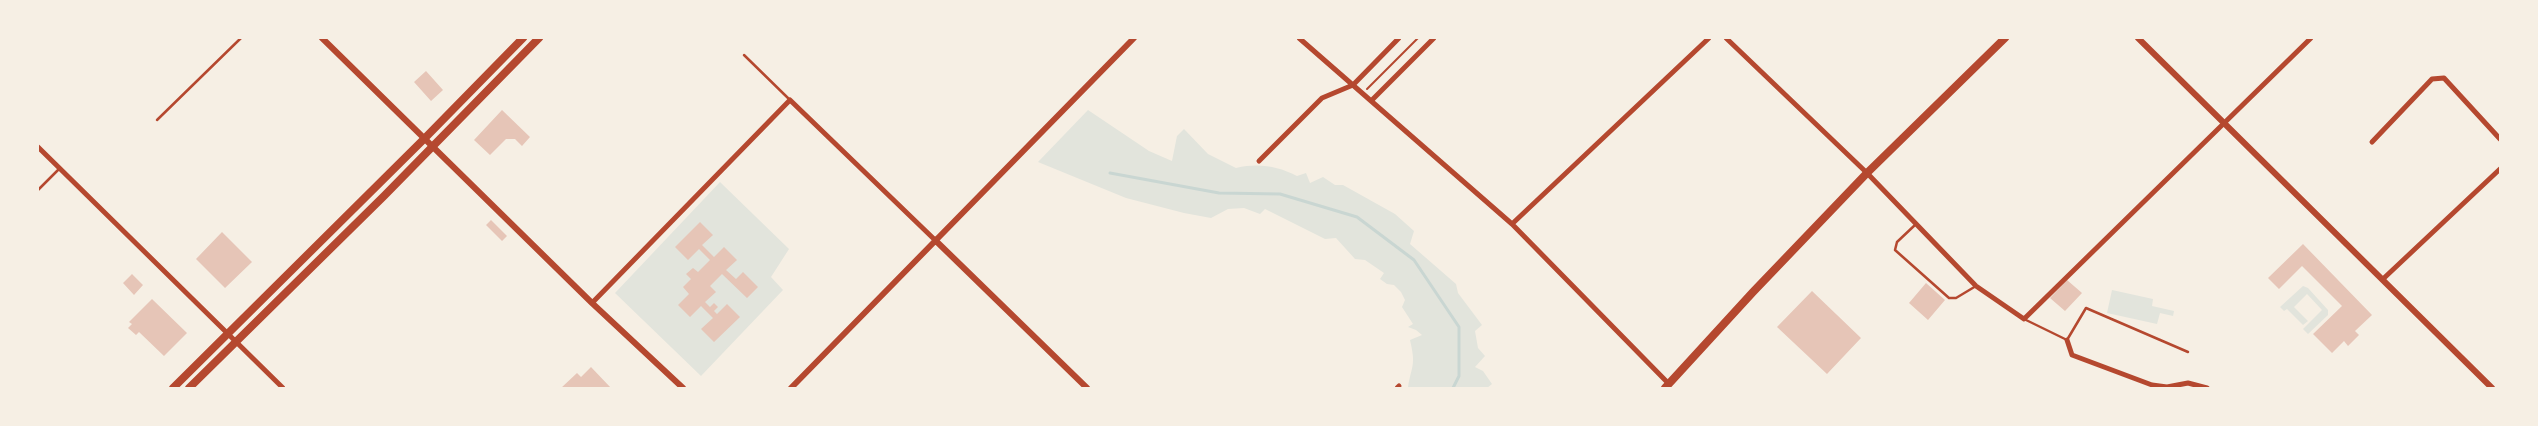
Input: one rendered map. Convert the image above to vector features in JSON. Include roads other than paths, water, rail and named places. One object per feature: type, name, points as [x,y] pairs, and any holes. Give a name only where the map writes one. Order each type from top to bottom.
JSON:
[{"type":"main road","points":[[173,388],[426,138],[523,38]]},
{"type":"main road","points":[[189,388],[434,146],[539,38]]},
{"type":"main road","points":[[1667,386],[1867,173],[2005,38]]},
{"type":"street","points":[[322,38],[592,303],[683,388]]},
{"type":"street","points":[[791,388],[1134,38]]},
{"type":"street","points":[[1299,38],[1512,224],[1667,386]]},
{"type":"street","points":[[1259,161],[1322,98],[1353,85],[1399,38]]},
{"type":"street","points":[[1371,101],[1434,38]]},
{"type":"street","points":[[1512,224],[1709,38]]},
{"type":"street","points":[[1726,38],[1867,173],[1976,286],[2024,320],[2223,122],[2311,38]]},
{"type":"street","points":[[2138,38],[2492,388]]},
{"type":"street","points":[[2372,142],[2432,79],[2438,78],[2444,78],[2500,139]]},
{"type":"street","points":[[592,303],[790,100],[1087,388]]},
{"type":"street","points":[[38,147],[283,388]]},
{"type":"street","points":[[2383,279],[2500,169]]},
{"type":"street","points":[[2067,340],[2072,355],[2116,373],[2152,385],[2167,386],[2188,383],[2207,388]]},
{"type":"lane","points":[[157,120],[241,38]]},
{"type":"lane","points":[[744,55],[790,100]]},
{"type":"lane","points":[[38,190],[59,169]]},
{"type":"lane","points":[[1916,224],[1897,242],[1895,250],[1949,298],[1956,298],[1976,286]]},
{"type":"lane","points":[[2024,320],[2067,340],[2086,308],[2188,352]]},
{"type":"waterway","points":[[1110,173],[1219,193],[1280,194],[1357,217],[1414,260],[1459,327],[1459,376],[1453,388]]}]
